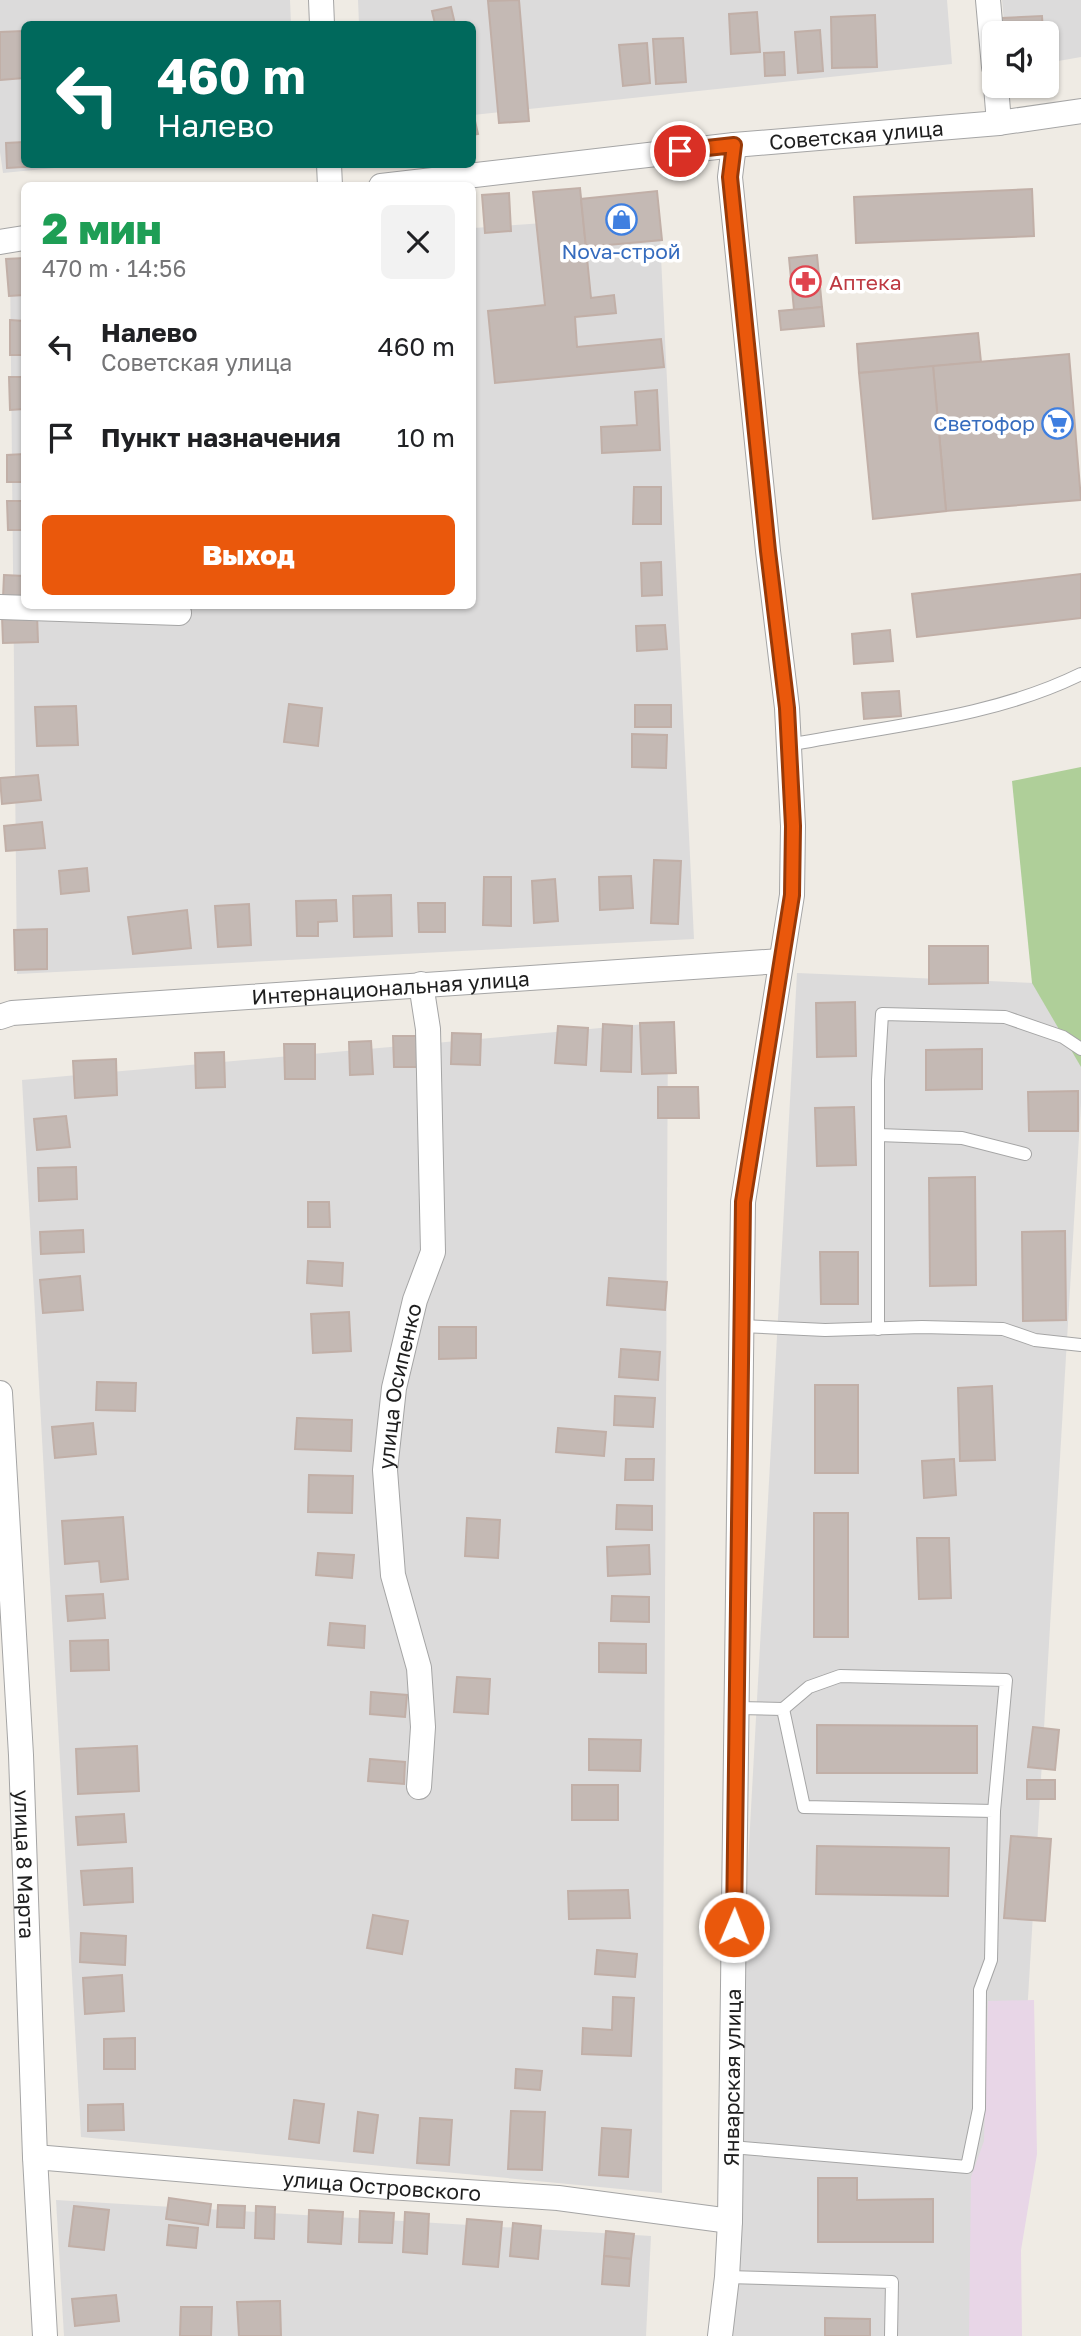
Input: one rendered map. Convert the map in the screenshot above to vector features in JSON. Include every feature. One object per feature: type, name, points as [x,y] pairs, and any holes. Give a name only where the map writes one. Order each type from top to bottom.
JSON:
[{"type":"street","points":[[321,0],[322,21]]},
{"type":"street","points":[[988,0],[990,21]]},
{"type":"street","points":[[997,98],[999,123]]},
{"type":"street","name":"Советская улица","points":[[415,182],[734,145],[999,123],[1081,111]]},
{"type":"street","name":"Январская улица","points":[[720,2336],[730,2221],[743,1202],[792,895],[793,826],[787,708],[768,551],[730,177],[734,145]]},
{"type":"street","points":[[0,242],[21,238]]},
{"type":"street","points":[[0,607],[21,608]]},
{"type":"street","points":[[60,609],[179,613]]},
{"type":"street","name":"Интернациональная улица","points":[[0,1017],[12,1013],[780,961]]},
{"type":"street","name":"улица Осипенко","points":[[419,1787],[423,1727],[419,1668],[393,1575],[385,1470],[394,1388],[415,1300],[433,1252],[428,1029],[421,984]]},
{"type":"street","name":"улица 8 Марта","points":[[0,1393],[21,1755],[34,2157],[45,2336]]},
{"type":"street","name":"улица Островского","points":[[34,2157],[389,2187],[558,2198],[730,2221]]},
{"type":"lane","points":[[789,745],[935,720],[1050,689],[1081,674]]},
{"type":"lane","points":[[878,1329],[878,1135],[882,1014],[1005,1017],[1063,1037],[1081,1049]]},
{"type":"lane","points":[[878,1135],[962,1138],[1025,1154]]},
{"type":"lane","points":[[741,1326],[825,1331],[1003,1329],[1035,1340],[1081,1345]]},
{"type":"lane","points":[[731,2147],[967,2167],[979,2109],[980,1990],[991,1960],[994,1811],[1006,1680],[841,1676],[809,1687],[783,1709],[737,1708]]},
{"type":"lane","points":[[783,1709],[804,1807],[994,1811]]},
{"type":"lane","points":[[727,2277],[892,2282],[891,2336]]},
{"type":"shaded area","points":[[0,0],[290,0],[291,21],[21,21],[21,168],[54,168],[3,173],[0,152]]},
{"type":"shaded area","points":[[358,0],[947,0],[952,64],[476,115],[476,21],[359,21]]},
{"type":"shaded area","points":[[1002,0],[1081,0],[1081,57],[1059,61],[1059,21],[1004,21]]},
{"type":"shaded area","points":[[659,215],[694,939],[17,974],[10,260],[21,259],[21,609],[476,609],[476,228]]},
{"type":"shaded area","points":[[797,973],[1081,985],[1081,1103],[1008,2336],[722,2336]]},
{"type":"shaded area","points":[[668,1022],[662,2193],[81,2137],[22,1080]]},
{"type":"shaded area","points":[[1034,2000],[1037,2154],[1021,2250],[1022,2336],[969,2336],[971,2177],[984,2141],[988,2001]]},
{"type":"shaded area","points":[[56,2200],[651,2236],[646,2336],[64,2336]]},
{"type":"green space","points":[[1081,767],[1081,1067],[1032,983],[1012,781]]},
{"type":"building","points":[[519,0],[529,121],[499,123],[488,1]]},
{"type":"building","points":[[451,7],[454,21],[434,21],[432,11]]},
{"type":"building","points":[[757,12],[760,52],[731,54],[729,14]]},
{"type":"building","points":[[875,15],[877,67],[832,68],[831,17]]},
{"type":"building","points":[[1042,16],[1042,21],[1002,21],[1002,18]]},
{"type":"building","points":[[820,30],[823,71],[798,73],[795,32]]},
{"type":"building","points":[[21,31],[21,78],[0,80],[0,32]]},
{"type":"building","points":[[683,38],[686,82],[656,84],[653,39]]},
{"type":"building","points":[[647,43],[650,83],[623,86],[619,45]]},
{"type":"building","points":[[784,52],[785,75],[765,76],[764,53]]},
{"type":"building","points":[[21,142],[21,167],[7,168],[6,143]]},
{"type":"building","points":[[580,188],[591,298],[614,295],[616,313],[575,317],[577,347],[661,339],[664,367],[495,383],[488,311],[545,305],[533,192]]},
{"type":"building","points":[[1032,189],[1034,236],[856,243],[854,197]]},
{"type":"building","name":"Nova-строй","points":[[657,191],[662,240],[586,247],[581,199]]},
{"type":"building","points":[[509,193],[511,231],[485,233],[482,195]]},
{"type":"building","name":"Аптека","points":[[817,255],[822,307],[794,310],[789,258]]},
{"type":"building","points":[[21,258],[21,295],[9,296],[6,259]]},
{"type":"building","points":[[822,307],[824,326],[781,330],[779,311]]},
{"type":"building","points":[[10,320],[21,321],[21,355],[10,355]]},
{"type":"building","points":[[978,333],[981,362],[859,373],[857,344]]},
{"type":"building","points":[[1069,354],[1081,500],[946,511],[933,366]]},
{"type":"building","points":[[933,366],[946,511],[873,519],[859,373]]},
{"type":"building","points":[[9,377],[21,377],[21,409],[10,410]]},
{"type":"building","points":[[657,390],[660,450],[602,453],[601,427],[637,425],[635,392]]},
{"type":"building","points":[[21,454],[21,482],[7,482],[7,455]]},
{"type":"building","points":[[634,487],[661,487],[661,524],[633,524]]},
{"type":"building","points":[[7,501],[21,501],[21,530],[8,530]]},
{"type":"building","points":[[661,562],[662,595],[642,596],[641,563]]},
{"type":"building","points":[[1081,574],[1081,618],[917,637],[912,594]]},
{"type":"building","points":[[4,575],[21,576],[21,600],[3,598]]},
{"type":"building","points":[[37,614],[38,642],[3,643],[2,616]]},
{"type":"building","points":[[665,625],[667,649],[637,651],[636,626]]},
{"type":"building","points":[[890,630],[893,661],[854,664],[852,634]]},
{"type":"building","points":[[899,691],[901,716],[864,719],[862,693]]},
{"type":"building","points":[[289,704],[322,708],[318,746],[284,742]]},
{"type":"building","points":[[635,705],[671,705],[671,727],[635,727]]},
{"type":"building","points":[[76,706],[78,745],[37,746],[35,707]]},
{"type":"building","points":[[632,734],[667,735],[666,768],[632,767]]},
{"type":"building","points":[[38,775],[41,800],[2,804],[0,778]]},
{"type":"building","points":[[42,822],[45,848],[6,851],[4,826]]},
{"type":"building","points":[[654,860],[681,861],[678,924],[651,923]]},
{"type":"building","points":[[87,868],[89,891],[61,894],[59,871]]},
{"type":"building","points":[[631,876],[633,908],[600,910],[599,877]]},
{"type":"building","points":[[484,877],[511,877],[511,926],[483,925]]},
{"type":"building","points":[[555,879],[558,921],[534,923],[532,881]]},
{"type":"building","points":[[391,895],[392,936],[354,937],[353,896]]},
{"type":"building","points":[[336,900],[337,921],[318,922],[318,936],[297,936],[296,901]]},
{"type":"building","points":[[418,903],[445,903],[445,932],[419,932]]},
{"type":"building","points":[[249,904],[251,945],[218,947],[215,906]]},
{"type":"building","points":[[187,910],[191,948],[133,954],[128,917]]},
{"type":"building","points":[[47,929],[47,969],[15,970],[14,930]]},
{"type":"building","points":[[929,946],[988,946],[988,983],[929,984]]},
{"type":"building","points":[[855,1002],[856,1056],[817,1057],[816,1003]]},
{"type":"building","points":[[674,1022],[676,1073],[642,1074],[640,1023]]},
{"type":"building","points":[[603,1024],[632,1026],[631,1072],[601,1071]]},
{"type":"building","points":[[558,1026],[588,1028],[586,1065],[555,1063]]},
{"type":"building","points":[[452,1033],[481,1034],[480,1065],[451,1064]]},
{"type":"building","points":[[393,1036],[417,1036],[417,1067],[394,1067]]},
{"type":"building","points":[[371,1041],[373,1074],[350,1075],[349,1042]]},
{"type":"building","points":[[284,1044],[315,1044],[315,1079],[285,1079]]},
{"type":"building","points":[[982,1049],[982,1089],[926,1090],[926,1050]]},
{"type":"building","points":[[224,1052],[225,1087],[196,1088],[195,1053]]},
{"type":"building","points":[[116,1059],[117,1095],[75,1098],[73,1061]]},
{"type":"building","points":[[658,1087],[698,1087],[699,1118],[658,1118]]},
{"type":"building","points":[[1078,1091],[1078,1131],[1029,1131],[1028,1092]]},
{"type":"building","points":[[854,1107],[856,1165],[817,1166],[815,1108]]},
{"type":"building","points":[[66,1116],[70,1147],[37,1150],[34,1119]]},
{"type":"building","points":[[76,1167],[77,1199],[39,1201],[38,1168]]},
{"type":"building","points":[[975,1177],[976,1285],[930,1286],[929,1178]]},
{"type":"building","points":[[308,1202],[329,1202],[330,1227],[308,1227]]},
{"type":"building","points":[[83,1230],[84,1252],[41,1254],[40,1232]]},
{"type":"building","points":[[1065,1231],[1066,1320],[1023,1321],[1022,1232]]},
{"type":"building","points":[[820,1252],[858,1252],[858,1304],[821,1304]]},
{"type":"building","points":[[308,1261],[343,1263],[342,1286],[307,1283]]},
{"type":"building","points":[[80,1276],[83,1310],[43,1313],[40,1280]]},
{"type":"building","points":[[609,1278],[667,1282],[665,1310],[607,1305]]},
{"type":"building","points":[[349,1312],[351,1351],[313,1353],[311,1314]]},
{"type":"building","points":[[439,1327],[476,1327],[476,1358],[439,1359]]},
{"type":"building","points":[[621,1349],[660,1352],[658,1380],[619,1377]]},
{"type":"building","points":[[97,1382],[136,1383],[135,1411],[96,1410]]},
{"type":"building","points":[[815,1385],[858,1385],[858,1473],[815,1473]]},
{"type":"building","points":[[992,1386],[995,1460],[960,1461],[958,1388]]},
{"type":"building","points":[[615,1396],[655,1398],[653,1427],[614,1425]]},
{"type":"building","points":[[297,1418],[352,1420],[351,1451],[295,1449]]},
{"type":"building","points":[[93,1423],[96,1454],[55,1458],[52,1427]]},
{"type":"building","points":[[558,1428],[606,1432],[604,1456],[556,1452]]},
{"type":"building","points":[[626,1459],[654,1459],[653,1480],[625,1480]]},
{"type":"building","points":[[954,1459],[956,1495],[924,1498],[922,1461]]},
{"type":"building","points":[[309,1475],[353,1476],[352,1513],[308,1512]]},
{"type":"building","points":[[617,1505],[652,1506],[652,1530],[616,1529]]},
{"type":"building","points":[[814,1513],[848,1513],[848,1637],[814,1637]]},
{"type":"building","points":[[123,1517],[128,1579],[101,1582],[99,1561],[65,1564],[62,1521]]},
{"type":"building","points":[[467,1518],[500,1520],[498,1558],[465,1556]]},
{"type":"building","points":[[917,1538],[949,1538],[951,1598],[919,1599]]},
{"type":"building","points":[[649,1545],[650,1574],[608,1576],[607,1547]]},
{"type":"building","points":[[318,1553],[354,1555],[352,1578],[316,1575]]},
{"type":"building","points":[[103,1594],[105,1618],[68,1621],[66,1596]]},
{"type":"building","points":[[612,1596],[649,1597],[649,1622],[611,1621]]},
{"type":"building","points":[[330,1623],[365,1626],[364,1648],[328,1645]]},
{"type":"building","points":[[108,1640],[109,1670],[71,1671],[70,1641]]},
{"type":"building","points":[[599,1643],[646,1644],[646,1673],[599,1672]]},
{"type":"building","points":[[457,1677],[490,1679],[488,1714],[454,1712]]},
{"type":"building","points":[[371,1692],[407,1695],[405,1717],[370,1714]]},
{"type":"building","points":[[817,1725],[977,1726],[977,1773],[817,1773]]},
{"type":"building","points":[[1033,1727],[1059,1730],[1055,1770],[1028,1767]]},
{"type":"building","points":[[589,1739],[641,1740],[640,1771],[589,1770]]},
{"type":"building","points":[[137,1746],[139,1791],[78,1794],[76,1749]]},
{"type":"building","points":[[370,1759],[405,1762],[404,1784],[368,1781]]},
{"type":"building","points":[[1027,1780],[1055,1780],[1055,1799],[1027,1799]]},
{"type":"building","points":[[572,1785],[618,1785],[618,1820],[572,1820]]},
{"type":"building","points":[[124,1814],[126,1842],[78,1845],[76,1817]]},
{"type":"building","points":[[1011,1836],[1051,1839],[1045,1921],[1004,1918]]},
{"type":"building","points":[[817,1846],[949,1848],[948,1896],[816,1894]]},
{"type":"building","points":[[132,1868],[133,1902],[84,1905],[81,1871]]},
{"type":"building","points":[[628,1890],[630,1918],[569,1919],[568,1891]]},
{"type":"building","points":[[373,1915],[408,1921],[402,1954],[367,1948]]},
{"type":"building","points":[[81,1933],[126,1936],[125,1965],[80,1962]]},
{"type":"building","points":[[597,1950],[637,1954],[635,1977],[595,1974]]},
{"type":"building","points":[[122,1975],[124,2011],[85,2014],[83,1978]]},
{"type":"building","points":[[613,1997],[634,1998],[631,2056],[582,2054],[583,2028],[612,2030]]},
{"type":"building","points":[[135,2038],[135,2069],[104,2069],[104,2039]]},
{"type":"building","points":[[516,2069],[542,2071],[540,2090],[515,2088]]},
{"type":"building","points":[[294,2100],[324,2104],[319,2143],[289,2139]]},
{"type":"building","points":[[123,2104],[124,2130],[88,2131],[88,2105]]},
{"type":"building","points":[[511,2111],[545,2112],[542,2170],[508,2169]]},
{"type":"building","points":[[358,2112],[378,2115],[373,2153],[354,2151]]},
{"type":"building","points":[[420,2118],[452,2120],[449,2165],[417,2163]]},
{"type":"building","points":[[602,2128],[631,2130],[628,2177],[599,2175]]},
{"type":"building","points":[[818,2178],[857,2178],[857,2200],[933,2199],[933,2242],[818,2242]]},
{"type":"building","points":[[169,2198],[211,2204],[208,2225],[166,2219]]},
{"type":"building","points":[[218,2205],[245,2206],[244,2228],[217,2227]]},
{"type":"building","points":[[74,2206],[109,2210],[104,2250],[69,2246]]},
{"type":"building","points":[[256,2206],[275,2207],[274,2239],[255,2238]]},
{"type":"building","points":[[309,2210],[343,2212],[341,2244],[308,2242]]},
{"type":"building","points":[[360,2211],[394,2213],[392,2243],[359,2242]]},
{"type":"building","points":[[405,2212],[429,2214],[427,2254],[403,2252]]},
{"type":"building","points":[[467,2219],[502,2222],[498,2267],[463,2264]]},
{"type":"building","points":[[513,2223],[541,2226],[538,2259],[510,2256]]},
{"type":"building","points":[[169,2225],[198,2228],[196,2248],[167,2245]]},
{"type":"building","points":[[606,2231],[634,2234],[631,2259],[604,2256]]},
{"type":"building","points":[[604,2256],[631,2259],[629,2286],[602,2284]]},
{"type":"building","points":[[116,2295],[119,2321],[75,2326],[72,2299]]},
{"type":"building","points":[[280,2301],[281,2336],[239,2336],[237,2302]]},
{"type":"building","points":[[181,2307],[212,2307],[211,2336],[180,2336]]},
{"type":"building","points":[[825,2318],[870,2319],[870,2336],[825,2336]]},
{"type":"place","name":"Nova-строй","points":[[621,219]]},
{"type":"place","name":"Аптека","points":[[806,282]]},
{"type":"place","name":"Светофор","points":[[1058,423]]},
{"type":"route","points":[[680,151],[734,145],[730,177],[768,551],[787,708],[793,826],[792,895],[743,1202],[734,1927]]}]
